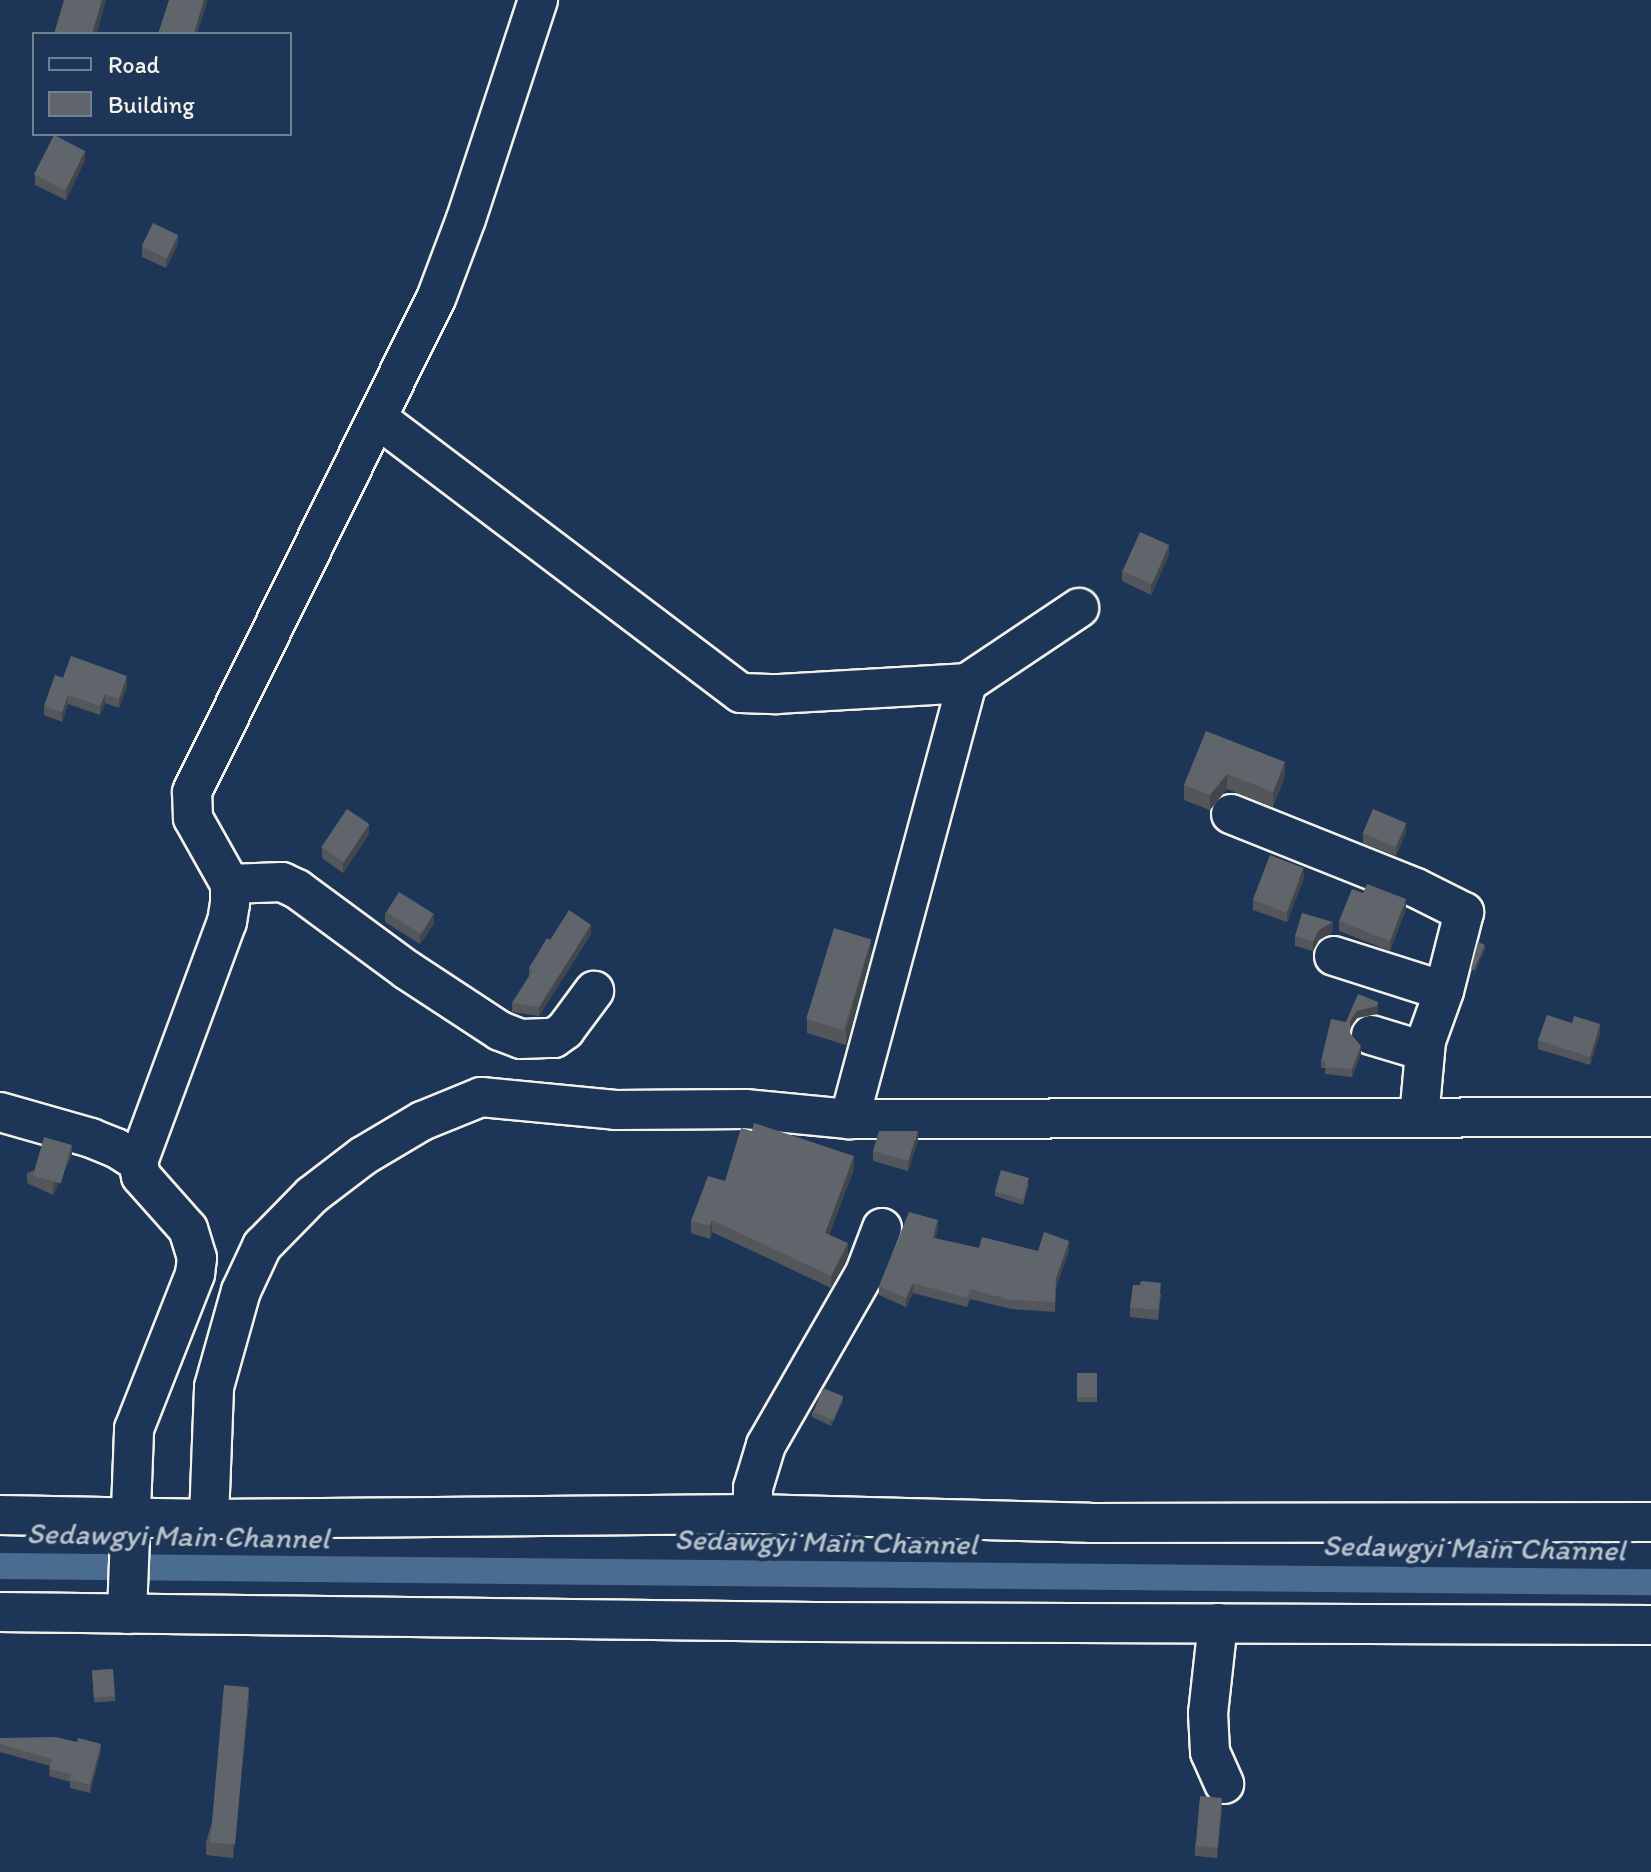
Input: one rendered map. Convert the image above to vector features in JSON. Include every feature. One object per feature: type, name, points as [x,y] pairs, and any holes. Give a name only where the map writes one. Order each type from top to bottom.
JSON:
[{"type":"street","points":[[127,1608],[134,1429],[195,1274],[197,1258],[188,1229],[141,1176],[138,1162],[227,922],[230,884],[193,818],[192,792],[437,296],[466,219],[538,0]]},
{"type":"street","points":[[377,418],[741,693],[777,694],[967,683],[1079,608]]},
{"type":"street","points":[[849,1119],[967,683]]},
{"type":"street","points":[[1231,814],[1416,888],[1464,912],[1444,991],[1424,1051],[1419,1118]]},
{"type":"street","points":[[230,884],[282,882],[297,889],[407,970],[500,1031],[521,1039],[554,1038],[565,1030],[594,991]]},
{"type":"street","points":[[1334,956],[1444,991]]},
{"type":"street","points":[[1371,1035],[1424,1051]]},
{"type":"street","points":[[209,1519],[214,1387],[241,1291],[262,1246],[312,1195],[363,1156],[422,1121],[481,1097],[615,1110],[745,1109],[849,1119],[1651,1117]]},
{"type":"street","points":[[0,1112],[91,1138],[116,1148],[138,1162]]},
{"type":"street","points":[[753,1514],[753,1488],[766,1445],[865,1273],[882,1228]]},
{"type":"street","points":[[0,1515],[130,1526],[209,1519],[753,1514],[1090,1523],[1651,1522]]},
{"type":"street","points":[[0,1612],[127,1608],[1218,1623],[1651,1625]]},
{"type":"street","points":[[1218,1623],[1208,1713],[1210,1752],[1224,1784]]},
{"type":"building","points":[[64,0],[102,0],[93,32],[55,32]]},
{"type":"building","points":[[169,0],[204,0],[195,32],[159,32]]},
{"type":"building","points":[[53,136],[85,151],[65,190],[34,174]]},
{"type":"building","points":[[153,223],[178,235],[167,259],[142,246]]},
{"type":"building","points":[[1140,532],[1169,545],[1152,584],[1123,571]]},
{"type":"building","points":[[71,656],[127,676],[119,699],[105,694],[100,706],[68,695],[62,712],[44,706],[55,675],[63,678]]},
{"type":"building","points":[[1206,731],[1285,762],[1273,792],[1227,774],[1210,795],[1184,785]]},
{"type":"building","points":[[347,809],[369,824],[344,862],[321,847]]},
{"type":"building","points":[[1373,809],[1406,823],[1396,847],[1363,833]]},
{"type":"building","points":[[1270,855],[1304,868],[1286,913],[1253,900]]},
{"type":"building","points":[[1367,884],[1406,899],[1390,941],[1339,921],[1352,889],[1363,893]]},
{"type":"building","points":[[399,892],[434,914],[421,934],[386,912]]},
{"type":"building","points":[[569,910],[591,925],[539,1007],[512,1003],[533,970],[529,968],[547,938],[550,940]]},
{"type":"building","points":[[1302,913],[1333,922],[1319,930],[1313,941],[1295,936]]},
{"type":"building","points":[[834,928],[871,939],[844,1030],[806,1019]]},
{"type":"building","points":[[1478,942],[1485,945],[1474,970],[1471,969]]},
{"type":"building","points":[[1358,994],[1378,1002],[1377,1006],[1357,1011],[1350,1021],[1350,1033],[1361,1046],[1352,1069],[1325,1067],[1325,1061],[1321,1061],[1331,1019],[1346,1022]]},
{"type":"building","points":[[1547,1015],[1572,1023],[1574,1016],[1600,1024],[1590,1057],[1538,1040]]},
{"type":"building","points":[[754,1123],[854,1156],[825,1233],[848,1243],[831,1276],[712,1220],[710,1226],[691,1221],[708,1176],[725,1181],[741,1128],[752,1131]]},
{"type":"building","points":[[879,1131],[918,1131],[908,1161],[873,1151]]},
{"type":"building","points":[[44,1137],[72,1145],[61,1183],[33,1175]]},
{"type":"building","points":[[1001,1170],[1029,1178],[1023,1199],[995,1191]]},
{"type":"building","points":[[909,1212],[938,1220],[933,1238],[979,1248],[982,1237],[1038,1251],[1044,1232],[1069,1241],[1056,1278],[1055,1302],[1011,1300],[970,1289],[967,1298],[913,1283],[906,1298],[879,1286]]},
{"type":"building","points":[[1141,1281],[1161,1283],[1158,1310],[1130,1307],[1133,1285],[1140,1285]]},
{"type":"building","points":[[1077,1373],[1097,1373],[1097,1397],[1077,1397]]},
{"type":"building","points":[[823,1388],[843,1396],[834,1420],[813,1412]]},
{"type":"building","points":[[113,1669],[115,1696],[94,1697],[92,1670]]},
{"type":"building","points":[[224,1685],[249,1687],[235,1845],[210,1842]]},
{"type":"building","points":[[55,1737],[77,1742],[78,1738],[101,1744],[90,1785],[70,1780],[71,1774],[49,1769],[52,1759],[0,1744],[0,1738]]},
{"type":"building","points":[[1200,1796],[1222,1798],[1218,1848],[1196,1846]]},
{"type":"waterway","name":"Sedawgyi Main Channel","points":[[0,1566],[1651,1582]]}]
